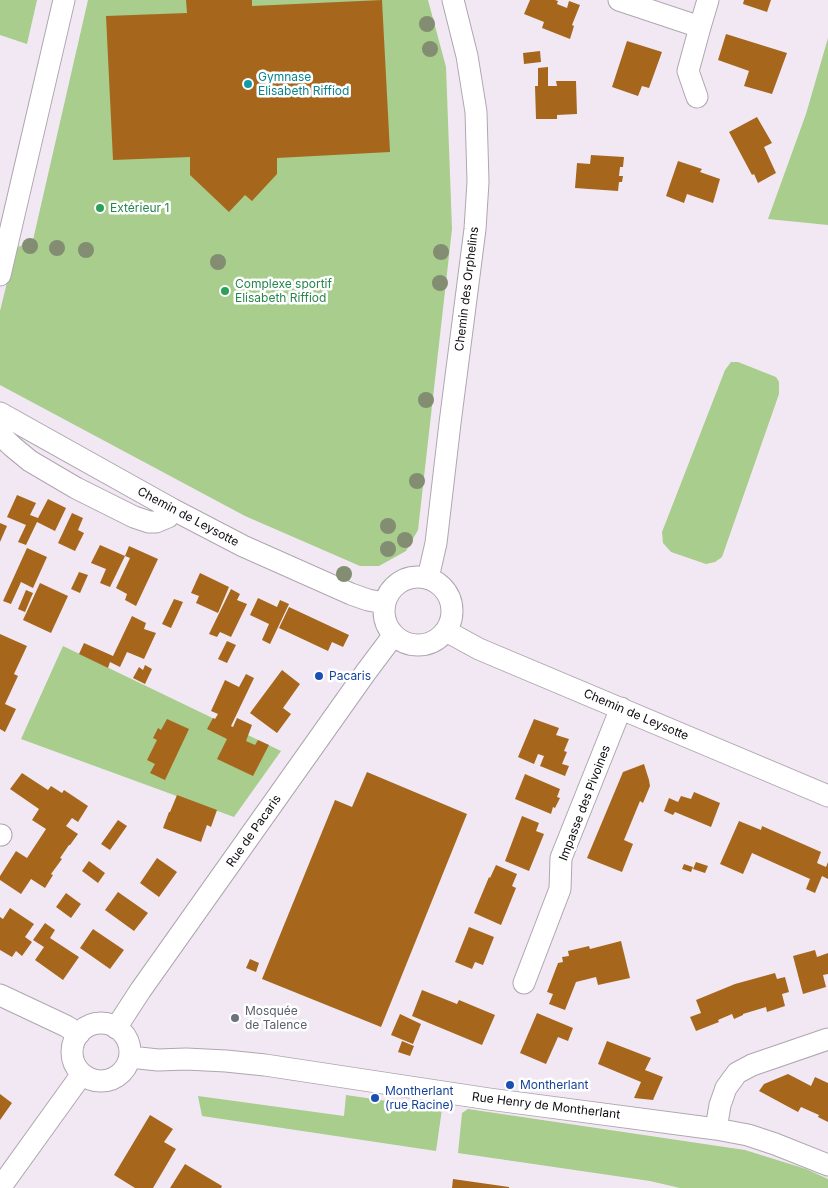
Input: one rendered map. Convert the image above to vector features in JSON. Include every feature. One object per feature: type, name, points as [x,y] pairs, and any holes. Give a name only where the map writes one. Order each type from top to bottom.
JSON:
[{"type":"street","points":[[0,275],[64,0]]},
{"type":"street","name":"Chemin des Orphelins","points":[[428,578],[436,543],[475,229],[478,182],[476,112],[467,56],[453,0]]},
{"type":"street","points":[[619,0],[700,27]]},
{"type":"street","points":[[697,97],[688,71],[708,0]]},
{"type":"street","points":[[1,422],[12,447],[30,461],[76,488],[134,517],[150,522],[156,522],[168,517],[172,509]]},
{"type":"street","name":"Chemin de Leysotte","points":[[1,422],[243,546],[351,594],[384,603]]},
{"type":"street","points":[[428,578],[446,590],[453,611],[451,621],[446,631],[434,642],[414,646],[403,643],[393,636],[387,626],[383,614],[384,603],[396,584],[406,579],[428,578]]},
{"type":"street","name":"Chemin de Leysotte","points":[[446,631],[479,649],[828,796]]},
{"type":"street","name":"Rue de Pacaris","points":[[116,1028],[393,636]]},
{"type":"street","name":"Impasse des Pivoines","points":[[524,983],[560,889],[561,858],[621,708]]},
{"type":"street","points":[[0,995],[80,1034]]},
{"type":"street","points":[[101,1023],[109,1024],[116,1028],[128,1040],[130,1049],[127,1066],[122,1073],[115,1078],[98,1081],[82,1074],[73,1059],[75,1041],[80,1034],[85,1028],[101,1023]]},
{"type":"street","points":[[716,1129],[720,1105],[726,1088],[737,1073],[752,1065],[828,1039]]},
{"type":"street","name":"Rue Henry de Montherlant","points":[[130,1057],[257,1064],[489,1100],[716,1129],[748,1135],[828,1165]]},
{"type":"street","points":[[0,1188],[82,1074]]},
{"type":"green space","points":[[0,0],[37,0],[27,44],[0,35]]},
{"type":"green space","name":"Complexe sportif Elisabeth Riffiod","points":[[88,0],[428,0],[446,67],[452,229],[418,530],[406,551],[379,566],[360,566],[245,516],[0,385],[0,311],[15,250],[33,240]]},
{"type":"green space","points":[[828,38],[828,225],[768,219],[806,114]]},
{"type":"green space","points":[[731,362],[738,362],[776,377],[779,382],[779,394],[722,557],[715,562],[706,564],[671,552],[663,543],[662,532],[725,370]]},
{"type":"green space","points":[[63,646],[281,751],[234,817],[21,739]]},
{"type":"green space","points":[[346,1095],[442,1109],[436,1151],[202,1116],[198,1096],[344,1116]]},
{"type":"green space","points":[[468,1109],[745,1150],[806,1169],[828,1179],[828,1188],[680,1188],[650,1181],[458,1153],[462,1113]]},
{"type":"building","name":"Gymnase Elisabeth Riffiod","points":[[186,0],[252,0],[252,6],[382,0],[390,152],[277,158],[277,174],[252,201],[245,195],[229,212],[190,175],[190,157],[113,160],[106,16],[187,13]]},
{"type":"building","points":[[530,0],[555,0],[558,1],[557,4],[567,8],[569,1],[580,5],[572,25],[574,26],[570,39],[542,28],[544,22],[524,14]]},
{"type":"building","points":[[744,0],[771,0],[767,12],[743,4]]},
{"type":"building","points":[[726,34],[787,53],[772,94],[744,86],[749,71],[718,60]]},
{"type":"building","points":[[627,41],[662,52],[649,88],[642,86],[638,96],[612,87]]},
{"type":"building","points":[[540,51],[541,62],[524,64],[523,53]]},
{"type":"building","points":[[548,67],[548,86],[557,86],[556,81],[576,81],[577,114],[557,115],[557,119],[536,119],[535,86],[538,86],[538,68]]},
{"type":"building","points":[[757,117],[772,143],[764,147],[776,173],[758,183],[729,132]]},
{"type":"building","points":[[591,155],[624,157],[623,167],[620,167],[619,176],[623,176],[622,182],[619,182],[618,191],[575,188],[577,163],[590,164]]},
{"type":"building","points":[[678,161],[702,169],[700,172],[720,179],[713,203],[687,194],[684,203],[666,196]]},
{"type":"building","points":[[17,495],[36,503],[30,515],[38,518],[48,499],[66,508],[55,531],[37,522],[26,545],[18,542],[26,525],[7,517]]},
{"type":"building","points":[[72,513],[83,518],[78,530],[84,533],[75,551],[58,543]]},
{"type":"building","points":[[0,523],[7,526],[0,542]]},
{"type":"building","points":[[100,545],[125,556],[110,587],[100,583],[106,569],[91,563]]},
{"type":"building","points":[[129,546],[158,559],[136,606],[125,600],[127,594],[116,588],[130,558],[125,556]]},
{"type":"building","points":[[27,548],[47,557],[33,588],[21,582],[11,604],[3,601]]},
{"type":"building","points":[[79,572],[88,575],[80,593],[71,589]]},
{"type":"building","points":[[200,573],[229,587],[218,613],[196,603],[199,596],[191,593]]},
{"type":"building","points":[[40,583],[68,596],[51,633],[23,620]]},
{"type":"building","points":[[231,589],[240,594],[237,600],[247,604],[231,637],[220,632],[217,637],[209,634]]},
{"type":"building","points":[[26,590],[33,593],[25,612],[18,609]]},
{"type":"building","points":[[258,598],[277,607],[280,600],[289,604],[270,644],[262,640],[269,624],[250,615]]},
{"type":"building","points":[[174,599],[183,602],[171,628],[162,624]]},
{"type":"building","points":[[289,607],[349,635],[343,647],[332,642],[328,651],[279,628]]},
{"type":"building","points":[[132,616],[146,623],[144,629],[156,633],[144,659],[127,652],[120,667],[110,662],[108,668],[79,654],[84,643],[113,656]]},
{"type":"building","points":[[0,634],[27,646],[14,674],[18,676],[5,704],[16,709],[5,732],[0,729]]},
{"type":"building","points":[[227,641],[236,645],[227,663],[218,659]]},
{"type":"building","points":[[145,665],[152,669],[145,684],[133,678],[139,667],[143,670]]},
{"type":"building","points":[[282,670],[300,684],[283,708],[291,714],[277,733],[250,713]]},
{"type":"building","points":[[246,674],[254,678],[231,726],[233,727],[237,718],[252,725],[246,741],[255,745],[258,740],[269,745],[253,776],[217,759],[227,739],[207,729],[213,718],[215,719],[218,714],[211,711],[225,680],[239,687]]},
{"type":"building","points":[[167,719],[189,729],[165,780],[150,773],[155,764],[147,760],[157,740],[153,738],[158,728],[161,730]]},
{"type":"building","points":[[534,719],[559,728],[556,735],[569,739],[564,751],[567,752],[562,764],[569,766],[565,776],[540,766],[544,756],[538,754],[534,764],[518,757]]},
{"type":"building","points":[[644,764],[650,786],[643,803],[640,801],[624,840],[633,844],[622,872],[587,858],[623,772]]},
{"type":"building","points":[[367,772],[467,814],[381,1027],[262,979],[335,800],[352,807]]},
{"type":"building","points":[[22,773],[48,790],[51,786],[62,793],[64,790],[88,806],[78,822],[72,818],[66,826],[78,834],[60,858],[62,859],[51,874],[53,875],[45,888],[31,879],[21,894],[0,880],[0,876],[16,851],[27,858],[46,829],[32,820],[39,809],[10,789]]},
{"type":"building","points":[[525,774],[560,789],[557,797],[560,798],[555,808],[553,807],[551,814],[515,799]]},
{"type":"building","points":[[694,792],[720,803],[711,827],[675,812],[673,815],[664,811],[669,798],[678,802],[681,796],[691,799]]},
{"type":"building","points":[[177,795],[217,810],[211,827],[207,825],[201,842],[163,828]]},
{"type":"building","points":[[522,816],[539,823],[536,831],[544,834],[529,871],[505,861]]},
{"type":"building","points":[[118,820],[127,826],[110,850],[101,844]]},
{"type":"building","points":[[739,821],[761,830],[762,826],[821,852],[817,863],[826,867],[828,862],[828,879],[822,876],[815,893],[806,889],[810,879],[752,853],[743,874],[720,864]]},
{"type":"building","points":[[157,858],[177,872],[159,897],[140,883]]},
{"type":"building","points":[[89,861],[105,873],[98,883],[82,871]]},
{"type":"building","points":[[696,862],[708,866],[705,873],[693,869]]},
{"type":"building","points":[[684,864],[693,867],[691,872],[682,869]]},
{"type":"building","points":[[496,865],[517,874],[512,886],[516,888],[501,925],[474,913]]},
{"type":"building","points":[[118,892],[148,913],[134,931],[105,910]]},
{"type":"building","points":[[66,893],[81,904],[71,918],[56,907]]},
{"type":"building","points":[[10,908],[34,924],[25,937],[32,942],[22,956],[16,951],[12,957],[0,950],[0,917],[3,919]]},
{"type":"building","points":[[45,923],[55,930],[50,938],[79,957],[63,980],[35,960],[44,947],[33,940]]},
{"type":"building","points":[[469,927],[494,937],[483,965],[475,962],[472,969],[455,962]]},
{"type":"building","points":[[93,929],[124,950],[110,969],[80,948]]},
{"type":"building","points":[[621,941],[630,978],[598,985],[596,977],[576,982],[565,1010],[549,1004],[553,994],[547,992],[558,963],[563,962],[562,957],[569,956],[568,951],[589,946],[590,949]]},
{"type":"building","points":[[815,950],[817,957],[828,953],[828,974],[823,975],[826,987],[803,994],[793,956]]},
{"type":"building","points":[[250,959],[259,963],[256,972],[246,968]]},
{"type":"building","points":[[775,973],[777,979],[785,977],[789,992],[782,994],[785,1006],[767,1012],[766,1007],[743,1014],[734,1019],[732,1014],[718,1020],[719,1022],[696,1031],[690,1017],[701,1013],[696,1000],[735,984]]},
{"type":"building","points":[[422,990],[457,1004],[459,1000],[495,1015],[482,1045],[412,1016]]},
{"type":"building","points":[[537,1013],[573,1028],[568,1041],[558,1037],[546,1064],[520,1053]]},
{"type":"building","points":[[400,1014],[421,1024],[413,1044],[391,1035]]},
{"type":"building","points":[[402,1041],[414,1046],[410,1056],[398,1052]]},
{"type":"building","points":[[607,1041],[651,1058],[645,1070],[663,1077],[653,1100],[634,1098],[641,1082],[598,1064]]},
{"type":"building","points":[[788,1074],[811,1086],[815,1077],[828,1083],[828,1122],[818,1117],[819,1115],[801,1107],[798,1112],[759,1091],[764,1084]]},
{"type":"building","points":[[0,1094],[12,1103],[0,1120]]},
{"type":"building","points":[[150,1115],[173,1129],[164,1142],[176,1149],[153,1188],[135,1188],[114,1175]]},
{"type":"building","points":[[185,1164],[222,1186],[221,1188],[170,1188]]},
{"type":"building","points":[[453,1179],[509,1187],[509,1188],[452,1188]]},
{"type":"place","name":"Gymnase Elisabeth Riffiod","points":[[248,84]]},
{"type":"place","name":"Extérieur 1","points":[[100,208]]},
{"type":"place","name":"Complexe sportif Elisabeth Riffiod","points":[[225,291]]},
{"type":"place","name":"Pacaris","points":[[319,676]]},
{"type":"place","name":"Mosquée de Talence","points":[[235,1018]]},
{"type":"place","name":"Montherlant","points":[[510,1085]]},
{"type":"place","name":"Montherlant (rue Racine)","points":[[375,1098]]}]
